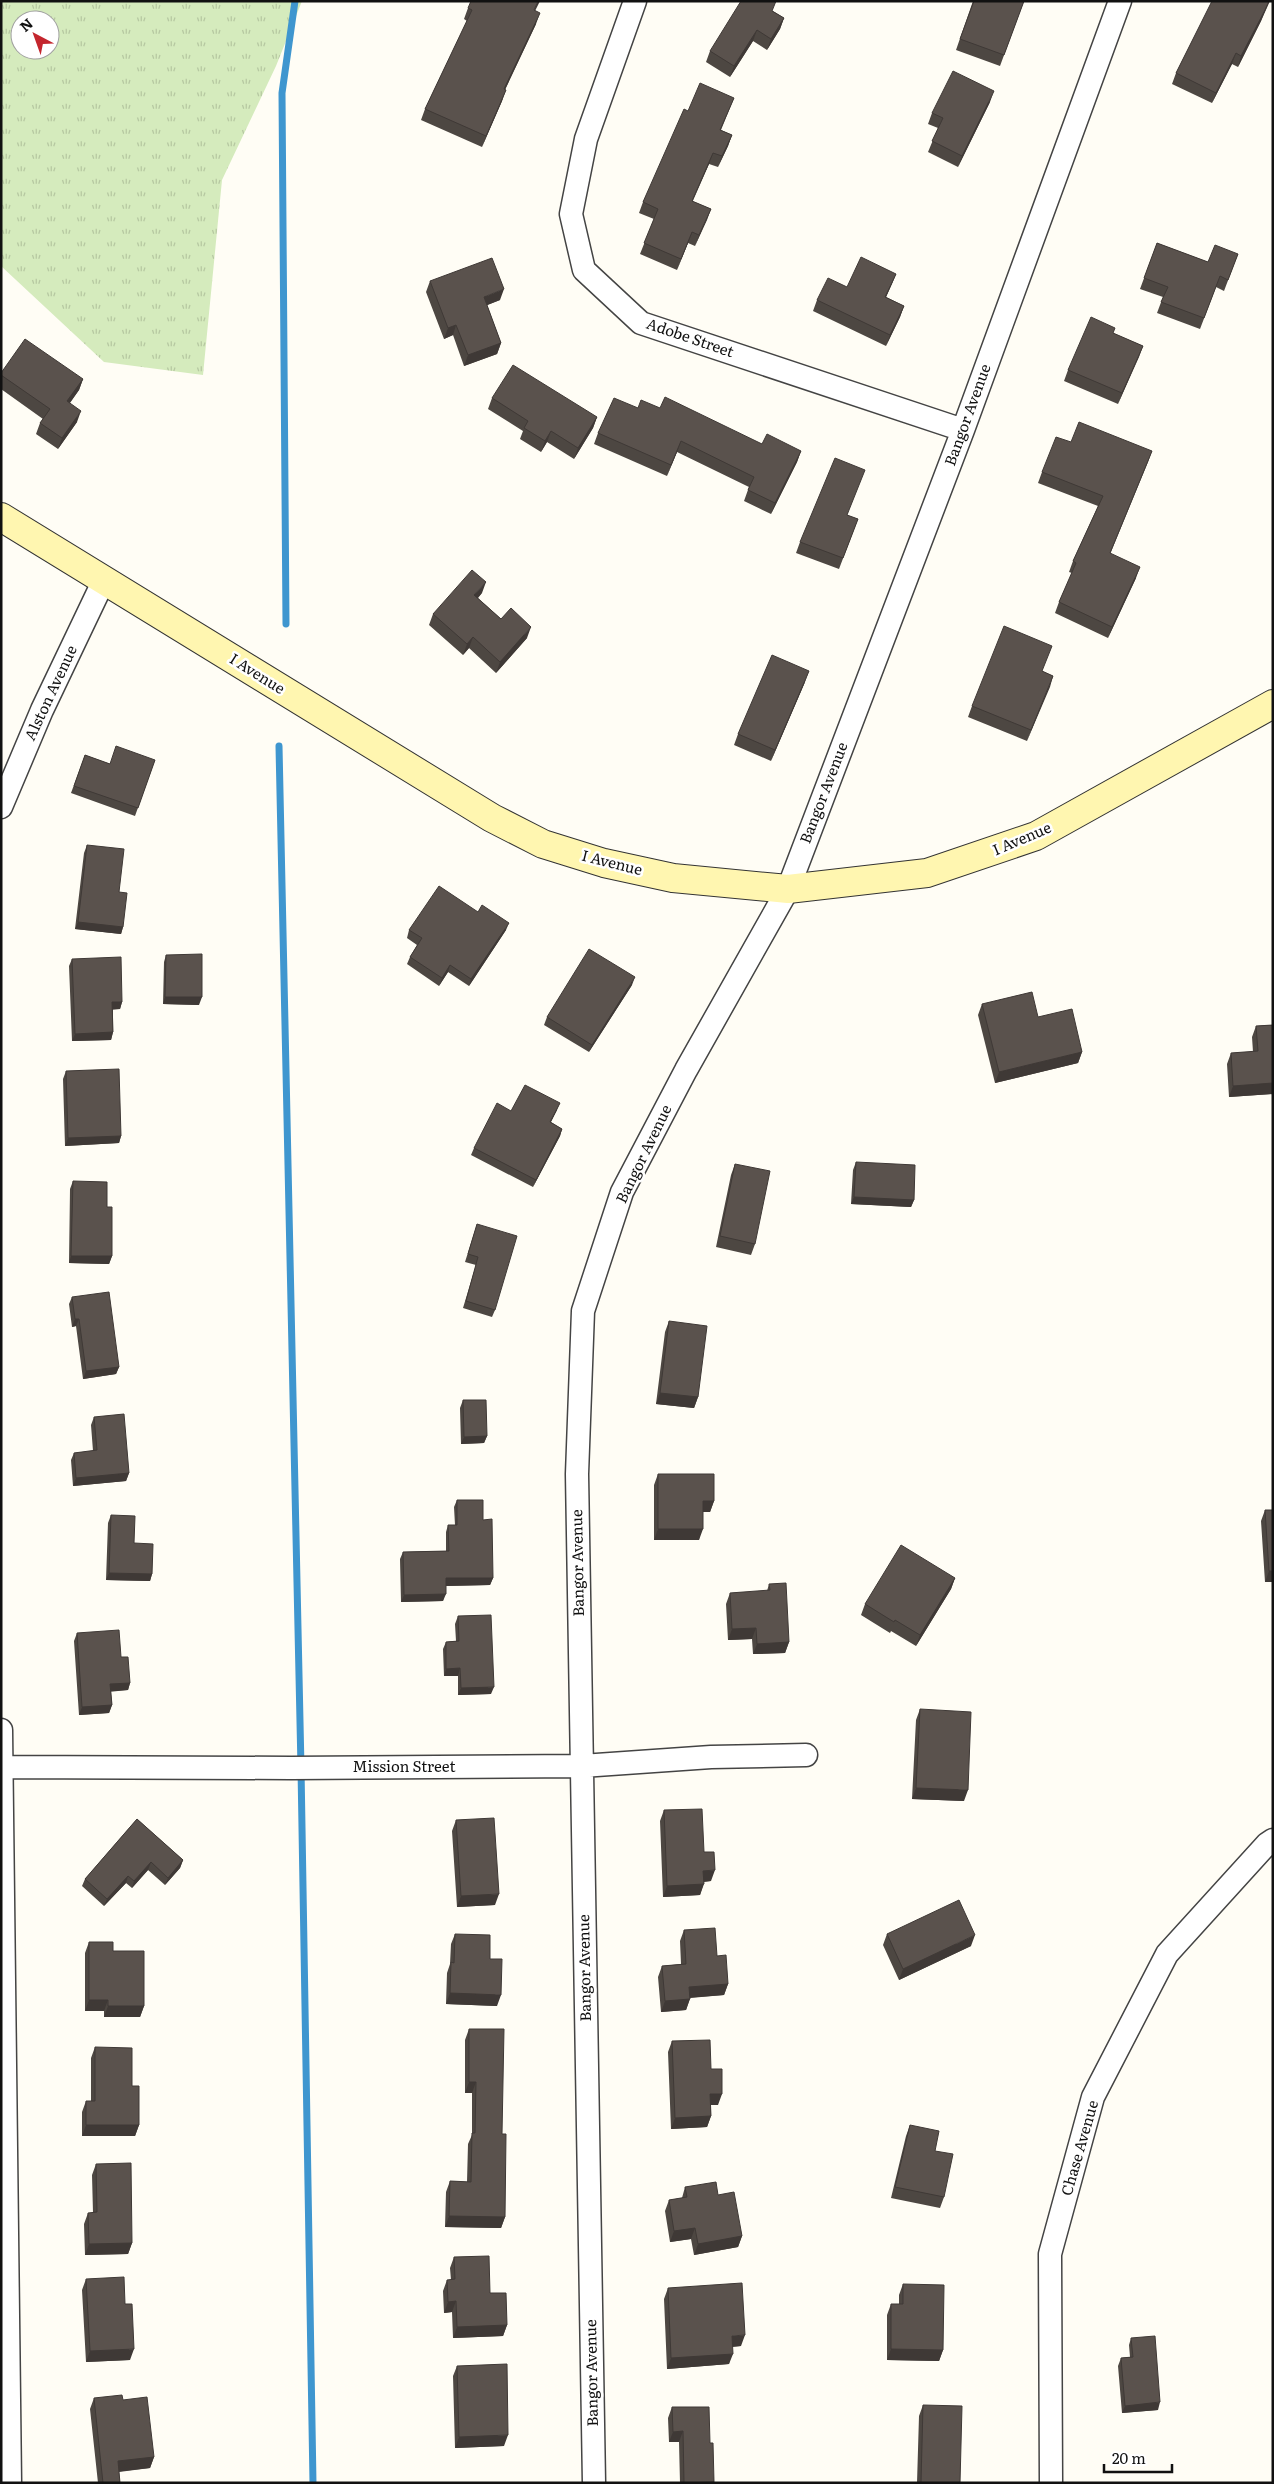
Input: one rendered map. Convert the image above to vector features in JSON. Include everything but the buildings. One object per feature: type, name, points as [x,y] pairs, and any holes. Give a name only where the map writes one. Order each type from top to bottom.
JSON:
[{"type":"main road","name":"I Avenue","points":[[1,517],[492,818],[543,844],[604,863],[673,878],[788,889],[927,873],[1036,836],[1273,704]]},
{"type":"street","name":"Adobe Street","points":[[635,1],[586,139],[571,214],[584,270],[641,323],[963,430]]},
{"type":"street","name":"Bangor Avenue","points":[[594,2483],[577,1474],[583,1310],[622,1192],[686,1070],[788,889],[963,430],[1120,1]]},
{"type":"street","name":"Alston Avenue","points":[[1,807],[42,710],[104,580]]},
{"type":"street","points":[[1,1730],[10,2483]]},
{"type":"street","name":"Mission Street","points":[[2,1767],[582,1766],[712,1757],[806,1755]]},
{"type":"street","name":"Chase Avenue","points":[[1051,2483],[1050,2254],[1093,2097],[1167,1954],[1266,1844],[1273,1840]]},
{"type":"green space","points":[[1,1],[302,1],[276,66],[222,180],[203,375],[104,362],[1,266]]},
{"type":"waterway","points":[[286,624],[282,93],[295,1]]},
{"type":"waterway","points":[[279,746],[301,1768],[313,2483]]}]
